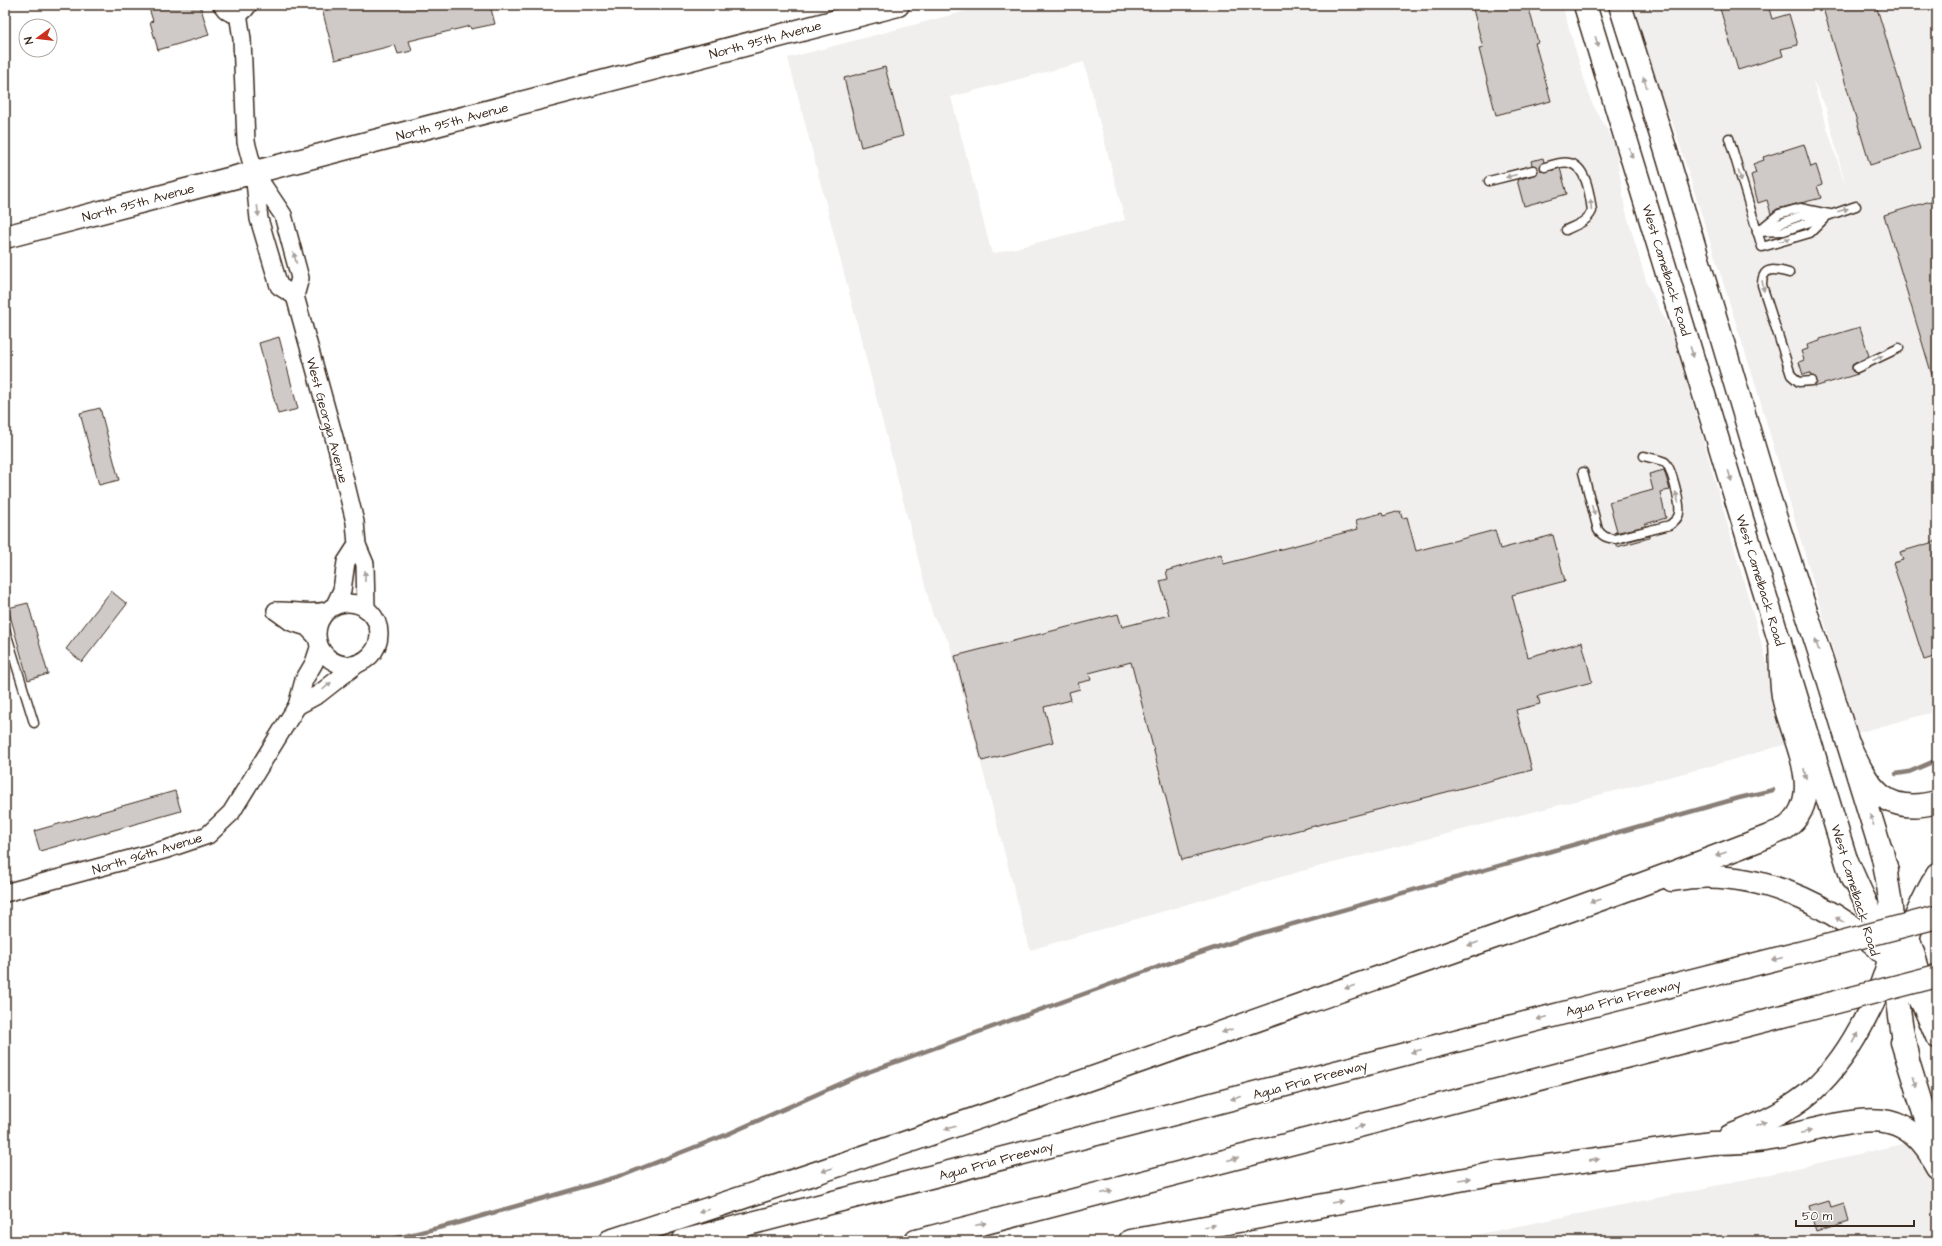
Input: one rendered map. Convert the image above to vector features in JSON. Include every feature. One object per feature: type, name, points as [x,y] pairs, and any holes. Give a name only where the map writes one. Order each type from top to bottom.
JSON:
[{"type":"main road","name":"North 95th Avenue","points":[[5,237],[898,5]]},
{"type":"main road","name":"West Camelback Road","points":[[1585,5],[1847,861],[1868,906],[1900,959]]},
{"type":"main road","points":[[1620,5],[1778,521],[1882,851],[1900,959],[1898,994],[1900,1017],[1908,1060],[1937,1155]]},
{"type":"main road","points":[[1665,148],[1666,194],[1688,276],[1676,301],[1693,315],[1706,331],[1745,463],[1778,521]]},
{"type":"main road","points":[[610,1241],[774,1189],[987,1116],[1632,888],[1769,836],[1785,828],[1796,817],[1804,801],[1806,776],[1783,696],[1780,641]]},
{"type":"main road","points":[[1849,745],[1863,774],[1871,785],[1890,802],[1905,806],[1922,806],[1937,802]]},
{"type":"main road","points":[[1712,1143],[1757,1126],[1778,1116],[1803,1100],[1822,1084],[1851,1047],[1876,998],[1900,959],[1919,906],[1937,874]]},
{"type":"main road","points":[[1632,888],[1684,878],[1715,876],[1757,882],[1781,890],[1821,908],[1900,959],[1937,986]]},
{"type":"main road","name":"Agua Fria Freeway","points":[[682,1241],[1579,1008],[1937,917]]},
{"type":"main road","points":[[916,1241],[1829,1004],[1900,959]]},
{"type":"main road","points":[[1900,959],[1937,1032]]},
{"type":"main road","points":[[1900,959],[1922,1002],[1937,1037]]},
{"type":"main road","points":[[1130,1241],[1497,1174],[1712,1143],[1744,1143],[1866,1120],[1879,1120],[1902,1127],[1924,1146],[1937,1166]]},
{"type":"street","points":[[222,5],[228,12],[243,9]]},
{"type":"street","name":"West Georgia Avenue","points":[[243,9],[242,39],[246,142],[254,172],[259,219],[279,286],[295,296]]},
{"type":"street","name":"West Georgia Avenue","points":[[254,172],[283,215],[300,278],[295,296],[337,448],[355,522],[357,545],[365,564],[366,608]]},
{"type":"street","points":[[318,642],[319,619],[330,608],[342,590],[346,562],[357,545]]},
{"type":"street","points":[[346,602],[356,603],[366,608],[378,625],[379,635],[377,645],[373,654],[365,660],[356,665],[346,666],[336,664],[328,659],[307,627],[291,622],[276,611],[292,610],[313,614],[346,602]]},
{"type":"street","name":"North 96th Avenue","points":[[5,893],[167,849],[208,835],[230,813],[297,706],[304,680],[314,663],[318,642]]},
{"type":"street","name":"North 96th Avenue","points":[[297,706],[319,694],[342,674],[356,665]]},
{"type":"lane","points":[[1729,138],[1762,247],[1810,233],[1829,214]]},
{"type":"lane","points":[[1545,166],[1570,163],[1577,166],[1584,175],[1592,211],[1583,222],[1566,230]]},
{"type":"lane","points":[[1489,182],[1533,170]]},
{"type":"lane","points":[[1757,232],[1784,231],[1829,214],[1856,206]]},
{"type":"lane","points":[[1757,232],[1778,214],[1800,208],[1829,214]]},
{"type":"lane","points":[[1789,273],[1771,270],[1765,273],[1762,278],[1762,285],[1791,375],[1799,382],[1812,381]]},
{"type":"lane","points":[[1857,368],[1899,348]]},
{"type":"lane","points":[[1582,472],[1598,530],[1608,538],[1615,539],[1670,525],[1677,519],[1680,513],[1670,468],[1665,463],[1644,456]]},
{"type":"lane","points":[[5,629],[34,723]]},
{"type":"shaded area","points":[[989,5],[1562,5],[1591,101],[1615,144],[1625,208],[1647,284],[1674,337],[1790,743],[1704,768],[1302,871],[1030,950],[949,642],[933,616],[788,58]],"holes":[[[1084,62],[1125,220],[992,254],[951,97]]]},
{"type":"shaded area","points":[[1632,5],[1936,5],[1937,711],[1857,733],[1757,390],[1672,121],[1659,96]],"holes":[[[1813,81],[1826,108],[1846,188]]]},
{"type":"shaded area","points":[[1912,1142],[1926,1159],[1937,1195],[1937,1241],[1446,1241],[1729,1183]]},
{"type":"building","points":[[148,5],[200,5],[209,35],[158,50],[150,22],[153,21]]},
{"type":"building","points":[[338,5],[490,5],[495,24],[471,29],[470,26],[409,41],[412,51],[398,54],[395,45],[335,60],[322,9]]},
{"type":"building","points":[[1472,5],[1528,5],[1538,42],[1535,43],[1551,101],[1496,115],[1479,49],[1483,48]]},
{"type":"building","points":[[1719,5],[1768,5],[1772,19],[1789,14],[1798,45],[1781,49],[1783,56],[1738,70]]},
{"type":"building","points":[[1822,5],[1876,5],[1920,149],[1870,165]]},
{"type":"building","points":[[885,67],[903,136],[861,147],[844,78]]},
{"type":"building","points":[[1804,144],[1811,167],[1816,165],[1822,184],[1817,186],[1821,198],[1777,209],[1771,214],[1767,200],[1758,203],[1751,175],[1756,173],[1753,164],[1764,160],[1763,157]]},
{"type":"building","points":[[1543,158],[1544,162],[1540,166],[1541,171],[1546,172],[1560,168],[1567,194],[1524,206],[1517,180],[1537,174],[1538,168],[1532,165],[1531,161]]},
{"type":"building","points":[[1934,200],[1937,209],[1937,382],[1934,382],[1884,215]]},
{"type":"building","points":[[1860,327],[1869,356],[1852,365],[1852,371],[1858,374],[1814,387],[1817,383],[1816,378],[1811,376],[1810,373],[1803,375],[1799,362],[1804,360],[1801,351],[1808,349],[1807,345],[1820,341],[1820,339]]},
{"type":"building","points":[[279,337],[298,409],[278,414],[259,343]]},
{"type":"building","points":[[100,408],[119,480],[99,485],[80,413]]},
{"type":"building","points":[[1664,470],[1670,490],[1660,492],[1666,518],[1645,524],[1646,526],[1614,533],[1617,531],[1609,502],[1653,490],[1649,474]]},
{"type":"building","points":[[1400,511],[1402,518],[1407,517],[1416,551],[1495,530],[1500,549],[1553,535],[1565,581],[1512,595],[1528,657],[1582,642],[1592,682],[1538,696],[1540,704],[1516,710],[1532,770],[1182,860],[1131,662],[1089,673],[1091,680],[1078,683],[1080,689],[1069,692],[1071,700],[1044,707],[1053,742],[982,761],[955,656],[1118,614],[1122,627],[1169,615],[1160,581],[1168,579],[1166,571],[1221,554],[1224,564],[1358,529],[1356,520],[1382,513],[1383,516]]},
{"type":"building","points":[[1649,536],[1649,538],[1617,547],[1617,544]]},
{"type":"building","points":[[1937,541],[1937,656],[1924,660],[1893,563],[1903,560],[1900,552]]},
{"type":"building","points":[[111,591],[127,604],[82,662],[66,649]]},
{"type":"building","points":[[28,603],[48,674],[28,680],[8,608]]},
{"type":"building","points":[[175,791],[181,811],[40,851],[34,831]]},
{"type":"building","points":[[1829,1200],[1831,1208],[1844,1204],[1849,1222],[1817,1232],[1809,1206]]},
{"type":"waterway","points":[[1896,774],[1909,772],[1937,760]]},
{"type":"waterway","points":[[385,1241],[454,1224],[624,1175],[728,1134],[860,1075],[1158,967],[1254,935],[1739,798],[1773,790]]}]
